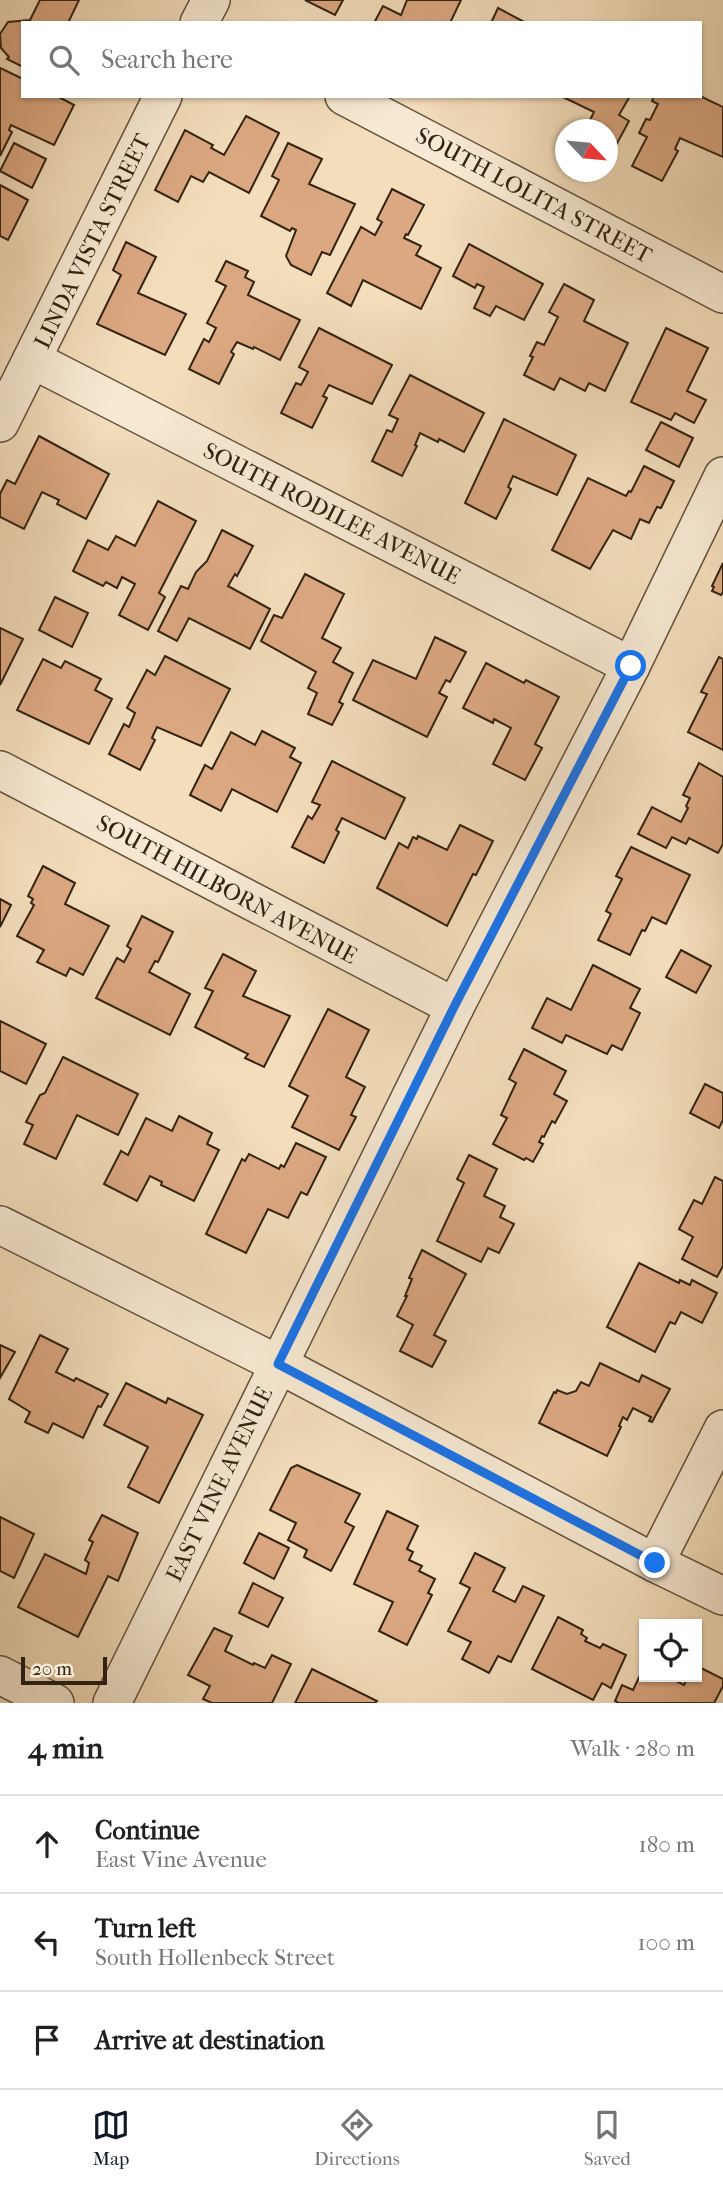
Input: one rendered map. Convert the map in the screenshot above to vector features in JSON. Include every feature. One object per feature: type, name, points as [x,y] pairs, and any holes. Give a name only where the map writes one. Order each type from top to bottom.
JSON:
[{"type":"street","name":"LINDA VISTA STREET","points":[[0,423],[162,98]]},
{"type":"street","name":"SOUTH LOLITA STREET","points":[[348,98],[723,294]]},
{"type":"street","name":"SOUTH RODILEE AVENUE","points":[[33,360],[631,666]]},
{"type":"street","name":"EAST VINE AVENUE","points":[[111,1703],[454,1007],[631,666],[723,477]]},
{"type":"street","name":"SOUTH HILBORN AVENUE","points":[[0,770],[454,1007]]},
{"type":"street","points":[[0,1225],[278,1364],[655,1563],[723,1596]]},
{"type":"street","points":[[655,1563],[723,1429]]},
{"type":"street","points":[[0,1675],[55,1703]]},
{"type":"building","points":[[40,0],[79,0],[69,21],[21,21],[21,66],[7,59],[9,57],[1,48],[0,34],[8,22],[30,20]]},
{"type":"building","points":[[305,0],[343,0],[335,15]]},
{"type":"building","points":[[407,0],[461,0],[451,21],[375,21],[383,6],[401,15]]},
{"type":"building","points":[[498,8],[522,21],[492,21]]},
{"type":"building","points":[[0,68],[21,78],[21,98],[61,98],[74,105],[54,145],[11,125],[9,130],[12,132],[0,156]]},
{"type":"building","points":[[702,97],[723,107],[723,157],[680,138],[675,149],[678,151],[662,181],[632,166],[647,137],[639,133],[658,104],[652,101],[653,98]]},
{"type":"building","points":[[565,98],[629,98],[619,115],[629,121],[618,142],[618,119],[590,119],[594,112]]},
{"type":"building","points":[[246,116],[279,133],[249,193],[209,172],[203,182],[191,176],[178,202],[155,190],[185,130],[213,145],[211,148],[224,155]]},
{"type":"building","points":[[14,143],[46,159],[32,188],[0,171]]},
{"type":"building","points":[[288,143],[322,159],[309,184],[355,204],[330,255],[322,252],[311,275],[291,265],[286,256],[296,230],[292,228],[290,231],[261,216],[279,180],[272,176]]},
{"type":"building","points":[[0,185],[28,200],[8,240],[0,236]]},
{"type":"building","points":[[392,189],[424,205],[404,238],[421,246],[416,255],[441,268],[421,309],[363,280],[351,306],[327,293],[361,227],[375,235],[382,222],[377,219]]},
{"type":"building","points":[[126,242],[156,257],[138,293],[186,314],[165,355],[97,324],[121,275],[113,270]]},
{"type":"building","points":[[469,244],[543,284],[524,320],[496,306],[490,316],[474,308],[484,287],[477,284],[475,288],[453,276]]},
{"type":"building","points":[[226,261],[248,271],[245,277],[254,282],[248,295],[300,320],[280,360],[237,342],[219,384],[189,369],[204,339],[209,342],[216,328],[207,323],[226,286],[216,281]]},
{"type":"building","points":[[564,284],[594,300],[584,321],[628,343],[605,391],[589,383],[585,391],[560,378],[554,390],[524,375],[537,342],[544,345],[558,317],[549,312]]},
{"type":"building","points":[[319,328],[392,365],[372,404],[329,385],[323,396],[327,398],[312,428],[281,413],[296,383],[301,385],[308,372],[299,367]]},
{"type":"building","points":[[666,328],[708,348],[687,391],[706,400],[694,423],[675,413],[671,420],[631,402]]},
{"type":"building","points":[[410,375],[484,413],[464,452],[420,433],[415,445],[417,446],[402,476],[372,461],[387,430],[392,432],[398,419],[389,415]]},
{"type":"building","points":[[504,419],[576,455],[557,495],[513,476],[508,487],[511,489],[496,519],[465,503]]},
{"type":"building","points":[[661,422],[693,438],[679,467],[646,450]]},
{"type":"building","points":[[39,436],[109,474],[86,519],[57,504],[59,500],[42,492],[24,529],[0,517],[0,494],[7,480],[15,484]]},
{"type":"building","points":[[644,466],[674,481],[661,508],[657,507],[649,523],[640,519],[631,539],[613,530],[590,569],[552,550],[588,478],[626,496],[631,492]]},
{"type":"building","points":[[158,501],[196,521],[159,593],[165,597],[148,630],[119,615],[135,584],[122,577],[117,588],[106,582],[103,586],[73,571],[88,540],[108,550],[116,536],[135,546]]},
{"type":"building","points":[[222,530],[253,546],[237,576],[235,574],[228,586],[270,609],[250,649],[189,618],[177,641],[158,631],[181,586],[188,589],[196,572],[207,561]]},
{"type":"building","points":[[723,563],[721,595],[712,591],[712,586]]},
{"type":"building","points":[[305,574],[344,594],[322,638],[341,648],[333,662],[353,673],[339,702],[343,704],[332,725],[308,714],[317,693],[308,688],[316,672],[261,641],[274,615],[282,618]]},
{"type":"building","points":[[55,597],[88,613],[72,647],[39,630]]},
{"type":"building","points":[[0,628],[23,639],[0,685]]},
{"type":"building","points":[[435,637],[466,652],[450,682],[446,680],[439,693],[447,697],[427,737],[353,700],[373,660],[416,679]]},
{"type":"building","points":[[165,656],[230,689],[201,746],[157,727],[152,738],[155,740],[140,770],[109,754],[124,724],[129,727],[135,713],[127,708],[147,670],[155,675]]},
{"type":"building","points":[[719,657],[723,659],[723,750],[688,732],[707,694],[701,692]]},
{"type":"building","points":[[43,659],[61,668],[65,661],[101,679],[95,690],[112,699],[89,744],[17,710]]},
{"type":"building","points":[[486,663],[559,697],[535,744],[542,748],[525,780],[493,764],[511,728],[494,719],[493,723],[463,708]]},
{"type":"building","points":[[262,731],[295,748],[290,757],[301,763],[277,812],[232,789],[221,811],[190,795],[205,765],[212,769],[231,732],[255,745]]},
{"type":"building","points":[[332,761],[405,798],[385,839],[342,818],[336,830],[339,832],[324,863],[292,847],[308,816],[312,819],[320,805],[312,802]]},
{"type":"building","points":[[699,763],[723,777],[723,844],[718,853],[689,838],[686,844],[672,837],[666,848],[638,834],[652,807],[681,822],[690,798],[683,795]]},
{"type":"building","points":[[460,825],[493,841],[447,926],[377,888],[399,843],[408,848],[413,837],[417,839],[418,836],[447,850]]},
{"type":"building","points":[[631,847],[690,875],[666,924],[652,917],[645,931],[642,930],[630,955],[598,940],[611,914],[606,911],[622,879],[616,876]]},
{"type":"building","points":[[43,866],[75,883],[65,904],[109,926],[83,975],[70,968],[66,976],[37,962],[44,950],[17,936],[34,905],[31,903],[33,899],[28,896]]},
{"type":"building","points":[[0,899],[11,905],[0,927]]},
{"type":"building","points":[[142,916],[173,932],[158,962],[155,961],[149,972],[190,994],[170,1035],[96,998],[117,958],[124,962],[131,949],[127,946]]},
{"type":"building","points":[[681,950],[711,966],[696,993],[666,977]]},
{"type":"building","points":[[223,954],[256,971],[243,996],[290,1016],[264,1067],[245,1058],[248,1054],[195,1027],[213,991],[205,988]]},
{"type":"building","points":[[593,965],[640,989],[630,1008],[640,1013],[622,1050],[612,1045],[607,1054],[566,1035],[562,1043],[532,1028],[547,998],[571,1010]]},
{"type":"building","points":[[328,1009],[369,1030],[346,1077],[365,1087],[351,1115],[356,1117],[339,1150],[292,1127],[308,1096],[289,1086]]},
{"type":"building","points":[[0,1021],[46,1044],[26,1084],[0,1071]]},
{"type":"building","points":[[524,1049],[566,1071],[554,1094],[567,1101],[555,1123],[552,1121],[544,1137],[542,1136],[539,1142],[543,1144],[533,1162],[493,1144],[507,1118],[501,1115],[516,1083],[509,1079]]},
{"type":"building","points":[[63,1057],[138,1094],[118,1135],[77,1115],[56,1159],[24,1144],[33,1125],[26,1122],[40,1095],[45,1093]]},
{"type":"building","points":[[705,1084],[723,1093],[723,1120],[719,1128],[690,1113]]},
{"type":"building","points":[[179,1116],[212,1133],[207,1144],[219,1150],[194,1201],[161,1185],[162,1182],[150,1176],[137,1201],[104,1184],[121,1151],[128,1155],[146,1118],[172,1131]]},
{"type":"building","points":[[296,1143],[326,1157],[307,1195],[301,1192],[288,1218],[268,1209],[246,1253],[206,1234],[242,1159],[245,1161],[249,1154],[279,1169],[281,1165],[284,1167]]},
{"type":"building","points":[[469,1155],[497,1169],[484,1196],[505,1206],[500,1217],[514,1224],[499,1253],[488,1248],[481,1262],[437,1241],[464,1183],[457,1179]]},
{"type":"building","points":[[715,1177],[723,1181],[723,1266],[717,1277],[682,1259],[693,1237],[679,1229],[694,1200],[702,1204]]},
{"type":"building","points":[[422,1250],[466,1274],[434,1335],[446,1341],[432,1367],[400,1351],[413,1325],[397,1316],[407,1296],[412,1279],[409,1278]]},
{"type":"building","points":[[639,1263],[679,1283],[680,1280],[690,1285],[692,1280],[717,1293],[702,1323],[681,1312],[675,1324],[670,1322],[655,1352],[607,1327]]},
{"type":"building","points":[[40,1335],[68,1349],[56,1372],[74,1381],[76,1378],[108,1394],[101,1407],[98,1406],[83,1438],[53,1423],[48,1433],[25,1422],[30,1412],[9,1399]]},
{"type":"building","points":[[0,1345],[15,1352],[0,1378]]},
{"type":"building","points":[[600,1363],[639,1382],[642,1375],[670,1389],[652,1422],[649,1421],[651,1417],[633,1408],[627,1420],[623,1417],[607,1456],[539,1423],[554,1392],[557,1390],[567,1394],[576,1391],[581,1382],[589,1386]]},
{"type":"building","points":[[126,1383],[166,1403],[168,1398],[203,1415],[159,1503],[128,1487],[148,1447],[104,1425]]},
{"type":"building","points":[[297,1465],[360,1494],[345,1522],[354,1527],[331,1571],[304,1557],[307,1550],[288,1540],[296,1523],[270,1510],[291,1468]]},
{"type":"building","points":[[387,1511],[418,1526],[407,1549],[413,1552],[409,1560],[422,1566],[419,1571],[435,1579],[428,1593],[432,1595],[407,1645],[379,1631],[393,1602],[354,1584]]},
{"type":"building","points":[[102,1515],[138,1533],[118,1581],[108,1576],[78,1637],[18,1607],[45,1554],[86,1574],[89,1563],[85,1560],[93,1542],[89,1540]]},
{"type":"building","points":[[0,1517],[34,1534],[14,1578],[0,1571]]},
{"type":"building","points":[[259,1533],[289,1548],[274,1579],[244,1563]]},
{"type":"building","points":[[475,1553],[505,1568],[493,1591],[515,1602],[523,1586],[544,1596],[511,1662],[498,1656],[489,1673],[462,1659],[471,1642],[448,1631],[470,1588],[460,1583]]},
{"type":"building","points":[[253,1583],[283,1598],[268,1627],[239,1613]]},
{"type":"building","points":[[558,1617],[583,1630],[581,1634],[587,1638],[585,1641],[600,1648],[603,1644],[626,1655],[611,1688],[602,1683],[593,1700],[532,1669]]},
{"type":"building","points":[[214,1628],[232,1636],[225,1651],[253,1665],[254,1663],[265,1668],[272,1655],[291,1664],[272,1703],[212,1703],[203,1699],[210,1686],[188,1675]]},
{"type":"building","points":[[702,1668],[723,1679],[723,1686],[714,1703],[615,1701],[622,1685],[633,1690],[639,1677],[639,1682],[678,1682],[684,1685],[686,1682],[702,1682]]},
{"type":"building","points":[[312,1669],[377,1701],[295,1703]]},
{"type":"route","points":[[631,666],[454,1007],[278,1364],[655,1563]]}]
